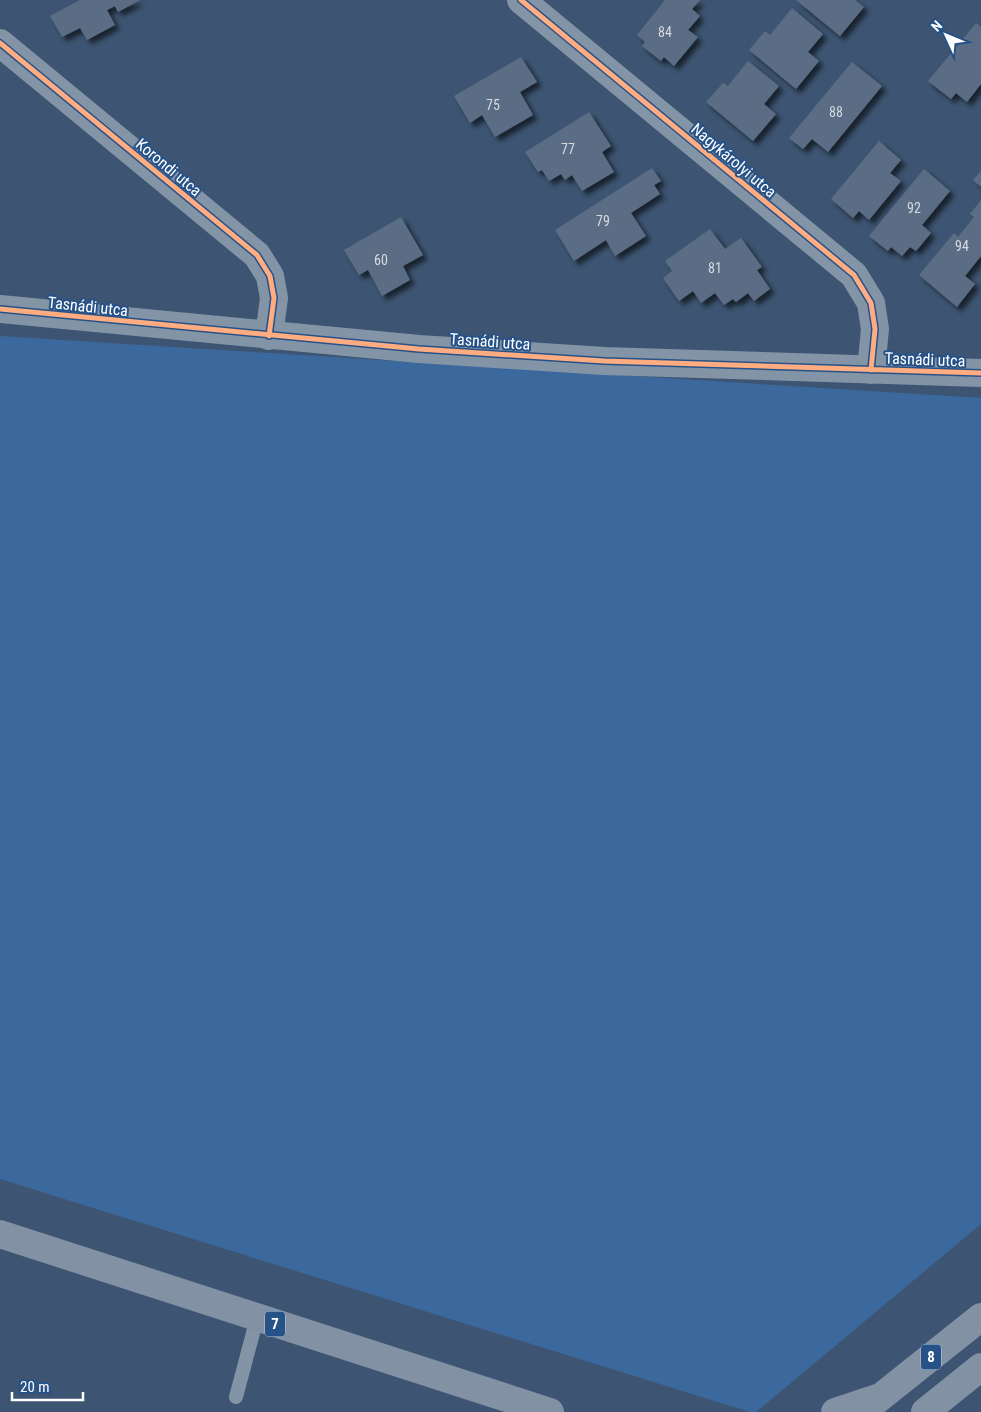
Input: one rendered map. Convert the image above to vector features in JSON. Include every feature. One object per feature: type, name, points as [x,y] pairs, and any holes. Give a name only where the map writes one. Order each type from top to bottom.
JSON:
[{"type":"main road","name":"7","points":[[0,1234],[550,1412]]},
{"type":"main road","name":"8","points":[[872,1404],[981,1317]]},
{"type":"main road","name":"8","points":[[925,1412],[981,1367]]},
{"type":"main road","points":[[835,1412],[872,1404]]},
{"type":"street","name":"Nagykárolyi utca","points":[[521,0],[854,275],[871,303],[875,329],[871,370]]},
{"type":"street","name":"Korondi utca","points":[[0,43],[257,255],[270,276],[274,298],[269,336]]},
{"type":"street","name":"Tasnádi utca","points":[[0,310],[419,349],[604,361],[981,373]]},
{"type":"lane","points":[[236,1397],[258,1318]]},
{"type":"shaded area","points":[[0,336],[981,398],[981,1224],[756,1412],[750,1412],[0,1179]]},
{"type":"building","points":[[80,0],[140,0],[118,12],[115,6],[107,10],[115,25],[87,40],[80,28],[62,37],[50,16]]},
{"type":"building","points":[[665,0],[700,0],[692,9],[700,16],[688,30],[698,37],[674,66],[664,57],[661,61],[642,46],[645,42],[637,35]]},
{"type":"building","points":[[796,0],[855,0],[864,7],[840,36]]},
{"type":"building","points":[[792,8],[823,34],[808,52],[819,61],[796,89],[749,50],[765,31],[770,35]]},
{"type":"building","points":[[976,23],[981,27],[981,84],[967,102],[956,93],[951,99],[928,81]]},
{"type":"building","points":[[521,57],[537,82],[520,92],[533,115],[495,137],[482,115],[470,123],[454,96]]},
{"type":"building","points":[[748,61],[779,86],[764,104],[776,114],[753,141],[706,102],[723,83],[728,86]]},
{"type":"building","points":[[852,62],[882,86],[828,152],[812,139],[803,149],[789,138]]},
{"type":"building","points":[[589,112],[611,146],[602,152],[614,172],[582,191],[572,175],[565,180],[561,174],[549,181],[542,170],[538,172],[525,152]]},
{"type":"building","points":[[879,141],[901,160],[890,173],[901,181],[869,220],[859,211],[853,218],[831,199]]},
{"type":"building","points":[[652,168],[661,181],[654,185],[660,194],[631,213],[646,236],[615,256],[606,240],[574,261],[555,230]]},
{"type":"building","points":[[924,169],[950,191],[922,225],[931,233],[916,251],[910,247],[902,256],[891,247],[888,251],[869,236]]},
{"type":"building","points":[[981,171],[981,187],[973,180]]},
{"type":"building","points":[[981,200],[981,256],[965,276],[975,284],[957,307],[919,275],[954,233],[958,237],[974,217],[970,214]]},
{"type":"building","points":[[401,217],[423,255],[403,266],[410,280],[382,296],[368,270],[359,275],[344,250]]},
{"type":"building","points":[[710,229],[725,249],[741,238],[762,267],[757,270],[770,289],[754,301],[748,293],[736,302],[733,299],[724,305],[715,293],[701,303],[693,291],[679,301],[663,278],[672,271],[665,261]]},
{"type":"cycle path","points":[[521,0],[854,275],[871,303],[875,329],[871,370]]},
{"type":"cycle path","points":[[0,43],[257,255],[270,276],[274,298],[269,336]]},
{"type":"cycle path","points":[[0,309],[419,349],[604,361],[981,373]]}]
